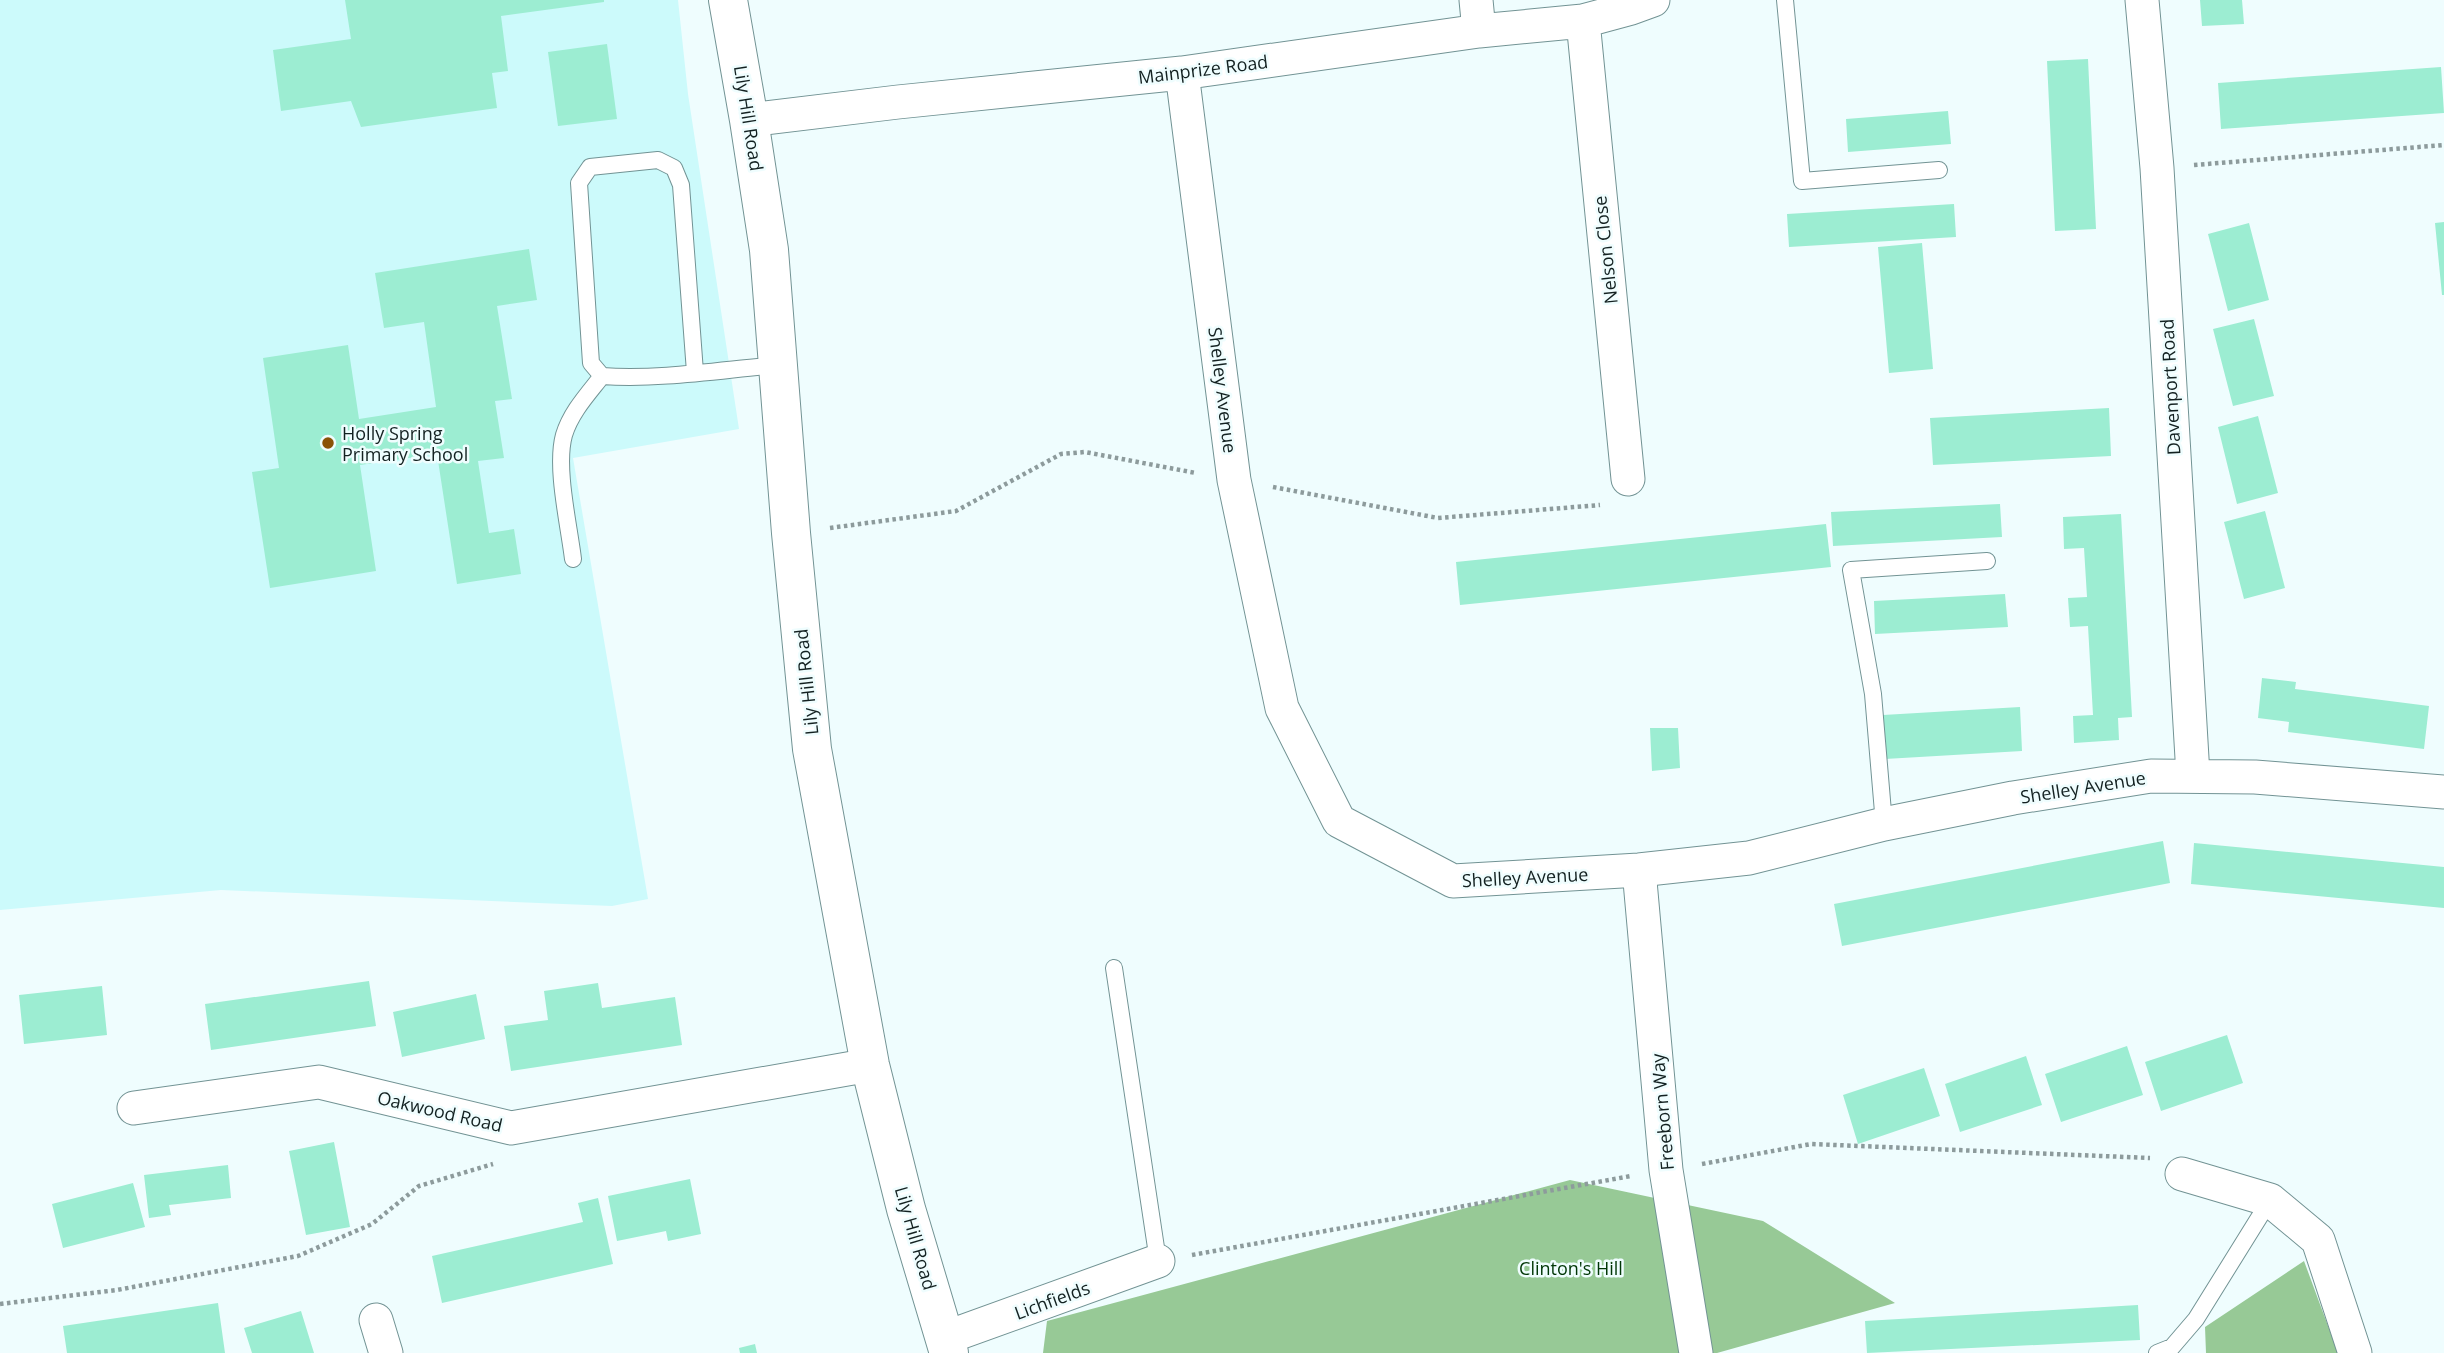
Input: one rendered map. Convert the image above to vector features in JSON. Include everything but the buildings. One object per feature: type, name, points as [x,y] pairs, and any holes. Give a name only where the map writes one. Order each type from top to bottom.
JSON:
[{"type":"street","name":"Lily Hill Road","points":[[728,0],[750,120],[769,250],[790,533],[813,749],[870,1065],[906,1209],[947,1346]]},
{"type":"street","name":"Mainprize Road","points":[[750,120],[1182,73],[1478,16],[1583,21],[1653,0]]},
{"type":"street","name":"Davenport Road","points":[[2142,0],[2157,168],[2193,775]]},
{"type":"street","name":"Nelson Close","points":[[1583,21],[1628,479]]},
{"type":"street","name":"Shelley Avenue","points":[[1182,73],[1234,480],[1245,534],[1282,708],[1339,821],[1452,881],[1639,870],[1749,858],[1884,824],[2013,798],[2151,776],[2255,776],[2444,792]]},
{"type":"street","name":"Freeborn Way","points":[[1639,870],[1666,1170],[1696,1353]]},
{"type":"street","name":"Oakwood Road","points":[[134,1108],[319,1082],[511,1128],[870,1065]]},
{"type":"street","points":[[2182,1174],[2270,1200],[2318,1240],[2355,1353]]},
{"type":"street","name":"Lichfields","points":[[947,1346],[1158,1261]]},
{"type":"street","points":[[376,1320],[386,1353]]},
{"type":"lane","points":[[1785,0],[1802,181],[1939,170]]},
{"type":"lane","points":[[695,372],[681,185],[674,168],[657,160],[590,167],[579,183],[590,363],[602,376],[629,378],[778,365]]},
{"type":"lane","points":[[573,559],[561,462],[564,435],[579,404],[602,376]]},
{"type":"lane","points":[[1884,824],[1873,694],[1850,570],[1987,561]]},
{"type":"lane","points":[[1114,968],[1158,1261]]},
{"type":"lane","points":[[2157,1353],[2172,1348],[2196,1319],[2270,1200]]},
{"type":"path","points":[[2157,168],[2444,145]]},
{"type":"path","points":[[1158,1261],[1811,1144],[2149,1157],[2182,1174]]},
{"type":"path","points":[[0,1304],[117,1290],[298,1256],[372,1224],[419,1186],[497,1163]]},
{"type":"shaded area","name":"Holly Spring Primary School","points":[[0,0],[678,0],[688,94],[739,429],[573,458],[648,899],[612,906],[221,890],[0,910]]},
{"type":"green space","name":"Clinton's Hill","points":[[1570,1180],[1763,1221],[1895,1303],[1717,1353],[1043,1353],[1047,1321]]},
{"type":"green space","points":[[2304,1261],[2338,1353],[2206,1353],[2205,1327]]},
{"type":"place","name":"Holly Spring Primary School","points":[[328,443]]}]
